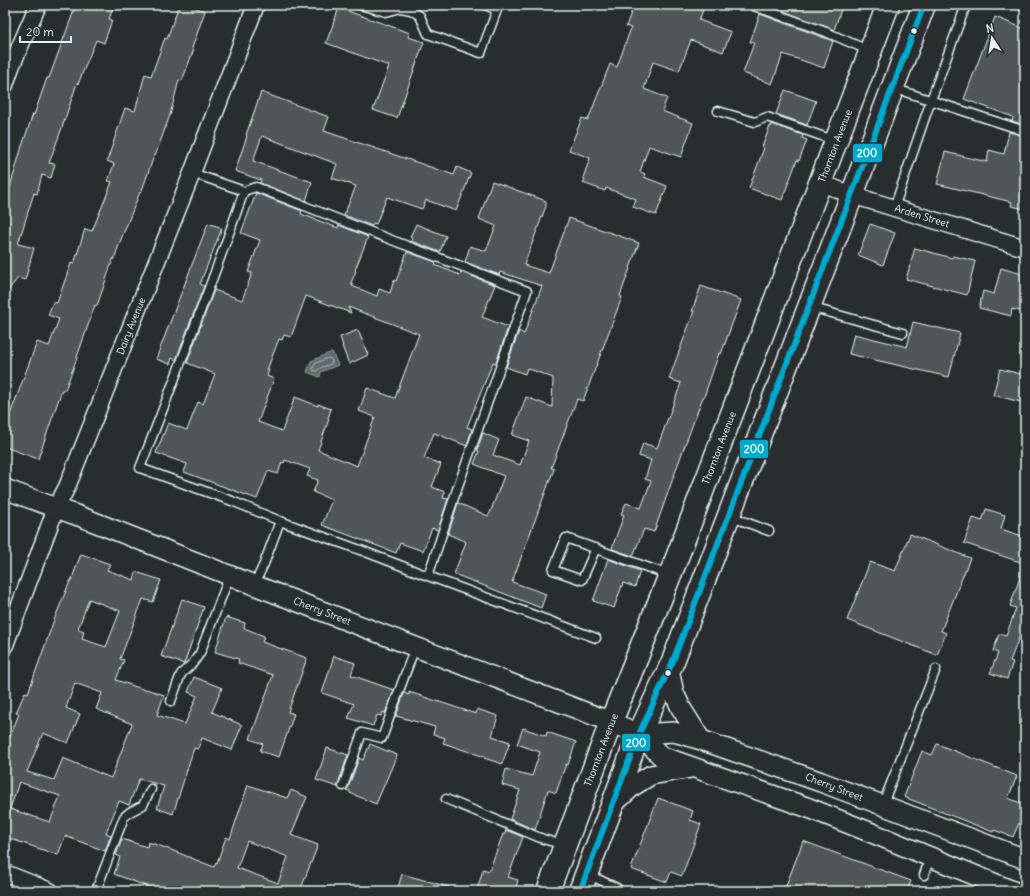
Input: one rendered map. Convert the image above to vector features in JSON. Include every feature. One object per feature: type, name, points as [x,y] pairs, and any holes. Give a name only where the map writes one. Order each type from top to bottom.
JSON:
[{"type":"main road","name":"Thornton Avenue","points":[[548,891],[611,722],[670,575],[888,5]]},
{"type":"main road","points":[[583,883],[639,734],[669,670],[924,5]]},
{"type":"street","points":[[5,85],[8,66],[38,5]]},
{"type":"street","name":"Dairy Avenue","points":[[5,645],[56,508],[67,487],[192,173],[256,5]]},
{"type":"street","name":"Arden Street","points":[[821,182],[852,195],[1025,248]]},
{"type":"street","name":"Cherry Street","points":[[5,489],[79,516],[611,722],[639,734],[661,756],[809,808],[930,857],[995,887],[1013,891]]},
{"type":"street","points":[[669,670],[674,693],[701,740]]},
{"type":"street","name":"Cherry Street","points":[[639,734],[674,732],[701,740],[821,782],[1025,860]]},
{"type":"street","points":[[613,804],[633,786],[651,775],[694,768]]},
{"type":"street","points":[[872,833],[882,806]]},
{"type":"street","points":[[5,873],[50,891]]},
{"type":"lane","points":[[360,5],[386,12],[401,8],[411,10],[420,16],[428,34],[481,52],[497,10],[485,5]]},
{"type":"lane","points":[[894,208],[931,100],[966,5]]},
{"type":"lane","points":[[1021,5],[1025,6]]},
{"type":"lane","points":[[754,6],[826,32],[871,52]]},
{"type":"lane","points":[[893,88],[1025,131]]},
{"type":"lane","points":[[718,111],[755,122],[767,117],[837,141]]},
{"type":"lane","points":[[192,173],[244,192],[256,188],[528,291],[457,489],[428,576]]},
{"type":"lane","points":[[244,192],[173,384],[140,468],[232,501],[596,638]]},
{"type":"lane","points":[[809,307],[903,333]]},
{"type":"lane","points":[[729,515],[769,531]]},
{"type":"lane","points":[[254,585],[264,564],[280,520]]},
{"type":"lane","points":[[596,548],[582,580],[553,570],[566,538],[596,548],[670,575]]},
{"type":"lane","points":[[171,700],[181,674],[193,663],[200,653],[230,575]]},
{"type":"lane","points":[[343,786],[362,733],[382,738],[415,647]]},
{"type":"lane","points":[[882,806],[936,669]]},
{"type":"lane","points":[[96,891],[124,817],[143,805],[151,789]]},
{"type":"lane","points":[[446,799],[543,839],[565,845]]},
{"type":"lane","points":[[924,875],[930,857]]},
{"type":"lane","points":[[583,883],[617,888]]},
{"type":"water","points":[[332,352],[338,365],[321,372],[320,377],[307,372],[311,361]]},
{"type":"building","points":[[76,5],[114,5],[109,19],[112,20],[104,43],[96,40],[78,84],[77,83],[49,163],[55,164],[51,178],[42,175],[37,194],[34,193],[18,244],[34,248],[25,280],[18,278],[5,294],[5,204],[33,114],[34,115],[47,78],[49,78]]},
{"type":"building","points":[[179,5],[188,5],[205,11],[192,48],[194,49],[182,81],[179,80],[170,115],[155,156],[113,259],[97,306],[95,305],[65,390],[62,390],[38,459],[5,447],[5,428],[37,342],[49,346],[59,319],[48,315],[53,302],[57,303],[71,263],[74,264],[85,229],[92,231],[112,182],[108,181],[114,164],[107,161],[125,108],[135,111],[145,74],[151,76],[165,38],[167,39]]},
{"type":"building","points":[[634,5],[705,5],[699,20],[731,32],[723,52],[691,40],[679,71],[653,62],[644,89],[667,98],[662,111],[693,123],[681,157],[649,146],[640,172],[645,174],[644,177],[667,186],[656,215],[633,207],[636,199],[606,188],[605,191],[583,183],[585,179],[583,178],[590,158],[569,150],[582,118],[588,120],[610,64],[617,67],[631,28],[626,26]]},
{"type":"building","points":[[767,5],[835,5],[842,7],[834,30]]},
{"type":"building","points":[[339,8],[410,33],[408,37],[424,42],[397,118],[373,110],[389,66],[326,43]]},
{"type":"building","points":[[760,14],[833,41],[824,68],[783,54],[772,84],[743,73],[754,43],[750,42]]},
{"type":"building","points":[[995,17],[1025,29],[1025,125],[1012,121],[1013,117],[964,99]]},
{"type":"building","points":[[785,90],[816,101],[807,125],[776,114]]},
{"type":"building","points":[[261,92],[329,117],[324,131],[454,175],[457,167],[471,173],[456,211],[426,200],[422,209],[387,197],[376,224],[373,223],[372,226],[344,215],[356,186],[332,178],[337,164],[262,136],[253,161],[312,182],[306,201],[260,183],[261,180],[235,171]]},
{"type":"building","points":[[772,124],[803,135],[802,138],[807,140],[799,161],[797,160],[782,200],[749,188],[764,148],[762,147]]},
{"type":"building","points":[[1009,132],[1025,136],[1025,145],[1020,168],[1025,168],[1025,209],[1011,206],[1012,202],[937,184],[945,152],[987,162],[989,150],[1004,154]]},
{"type":"building","points":[[492,181],[546,201],[546,206],[524,265],[549,273],[569,218],[639,243],[620,296],[622,297],[583,401],[577,399],[551,468],[554,469],[512,582],[546,594],[541,608],[454,574],[466,542],[448,534],[458,503],[488,516],[504,476],[474,464],[483,433],[499,440],[493,455],[520,465],[529,441],[512,435],[526,397],[552,407],[553,378],[527,368],[525,374],[506,367],[519,331],[524,334],[542,286],[500,272],[499,275],[465,262],[470,246],[486,251],[496,226],[479,219]]},
{"type":"building","points":[[256,193],[302,211],[301,214],[338,228],[339,225],[368,237],[351,283],[353,284],[352,286],[377,296],[379,289],[390,293],[394,280],[396,281],[407,252],[436,262],[435,265],[460,275],[461,272],[495,285],[482,317],[508,327],[496,363],[493,362],[467,427],[472,429],[467,446],[434,433],[424,458],[441,464],[432,487],[445,492],[443,498],[448,499],[438,530],[432,528],[423,551],[400,543],[396,553],[322,525],[332,500],[313,492],[318,480],[307,476],[310,469],[285,460],[284,463],[282,462],[278,474],[268,471],[257,499],[184,472],[187,464],[156,453],[168,423],[187,430],[198,402],[203,404],[215,374],[187,363],[214,290],[242,300],[252,273],[248,272],[260,240],[241,233]],"holes":[[[306,296],[351,313],[348,307],[419,334],[395,398],[367,388],[359,411],[375,417],[357,466],[318,450],[331,409],[318,404],[318,406],[295,397],[282,431],[258,422],[274,379],[267,376],[269,370],[267,370],[279,339],[282,340],[284,335],[291,337]]]},
{"type":"building","points":[[208,223],[222,228],[200,284],[204,286],[176,360],[172,358],[170,364],[156,359]]},
{"type":"building","points":[[416,224],[446,236],[440,252],[411,241],[412,238],[410,237]]},
{"type":"building","points":[[870,224],[895,233],[883,265],[858,255]]},
{"type":"building","points":[[915,248],[952,258],[953,256],[975,261],[967,295],[906,279]]},
{"type":"building","points":[[1001,268],[1025,275],[1025,312],[1012,309],[1011,316],[979,308],[983,291],[994,294]]},
{"type":"building","points":[[701,286],[741,300],[721,354],[719,353],[654,532],[644,529],[633,556],[612,549],[613,545],[624,515],[621,514],[626,503],[641,508],[651,481],[645,479],[651,460],[639,456],[643,443],[657,448],[681,383],[669,379],[694,311],[692,311]]},
{"type":"building","points":[[913,322],[960,333],[949,377],[849,354],[854,334],[907,347]]},
{"type":"building","points":[[358,330],[368,355],[349,364],[340,337]]},
{"type":"building","points":[[1000,369],[1025,375],[1025,403],[993,395]]},
{"type":"building","points":[[986,509],[1005,515],[1001,529],[1025,537],[1025,547],[1020,562],[964,543],[973,518],[982,521]]},
{"type":"building","points":[[910,534],[970,558],[941,631],[946,633],[937,655],[847,620],[870,562],[895,571]]},
{"type":"building","points":[[81,554],[110,564],[107,570],[134,580],[136,572],[161,580],[153,602],[143,599],[120,659],[124,660],[116,680],[164,695],[157,715],[185,724],[197,696],[188,692],[194,677],[222,688],[212,712],[242,725],[232,750],[202,738],[198,749],[194,748],[173,814],[157,808],[164,786],[139,779],[129,805],[119,801],[106,833],[111,835],[105,851],[65,836],[58,855],[5,837],[5,749],[19,714],[16,713],[25,692],[28,693],[54,620]],"holes":[[[89,599],[120,611],[106,647],[82,639],[84,631],[78,629]],[[75,683],[102,693],[96,709],[132,724],[111,778],[63,758],[54,780],[27,772],[43,733],[68,743],[80,714],[66,708]],[[19,782],[60,796],[50,822],[10,809]]]},
{"type":"building","points":[[608,559],[640,571],[635,587],[623,583],[614,608],[593,601]]},
{"type":"building","points":[[1023,569],[1025,570],[1025,637],[1020,635],[1010,661],[1013,662],[1007,679],[990,673],[998,653],[993,651],[999,634],[1006,636],[1016,608],[1010,606]]},
{"type":"building","points":[[182,599],[204,607],[184,664],[161,656]]},
{"type":"building","points":[[226,617],[245,623],[244,628],[264,636],[262,642],[307,658],[288,712],[294,714],[279,757],[260,751],[263,744],[250,739],[273,675],[238,663],[239,659],[215,652]]},
{"type":"building","points":[[334,656],[355,663],[351,675],[394,690],[385,713],[383,712],[381,716],[377,715],[373,726],[348,718],[354,704],[322,693]]},
{"type":"building","points":[[409,692],[476,714],[477,709],[498,716],[492,736],[510,742],[502,764],[443,743],[445,738],[433,734],[435,727],[396,716],[404,693],[409,695]]},
{"type":"building","points":[[523,728],[546,736],[547,732],[576,742],[568,765],[566,764],[556,793],[548,790],[535,830],[510,819],[520,790],[502,785],[506,769],[532,776],[540,752],[517,744]]},
{"type":"building","points":[[370,744],[397,755],[376,804],[346,790],[359,758],[363,760]]},
{"type":"building","points":[[937,744],[1017,776],[1008,798],[1025,805],[1025,809],[1013,837],[994,830],[993,832],[904,797],[922,751],[932,755]]},
{"type":"building","points":[[327,748],[348,755],[338,787],[316,780]]},
{"type":"building","points":[[248,785],[287,798],[291,790],[307,797],[291,835],[318,845],[300,891],[159,891],[114,874],[120,857],[116,855],[122,839],[147,847],[148,842],[214,867],[216,862],[217,863],[226,837],[230,839]],"holes":[[[247,841],[288,857],[278,883],[237,868]]]},
{"type":"building","points":[[658,798],[693,811],[690,820],[701,824],[682,876],[671,872],[667,882],[631,869]]},
{"type":"building","points":[[506,830],[523,837],[508,877],[518,880],[515,891],[477,891],[483,869],[489,871],[503,834],[505,834]]},
{"type":"building","points":[[803,841],[911,881],[907,891],[784,891]]},
{"type":"building","points":[[402,874],[449,887],[448,891],[397,891]]},
{"type":"transit line","name":"200","points":[[580,891],[639,734],[673,661],[924,5]]}]
